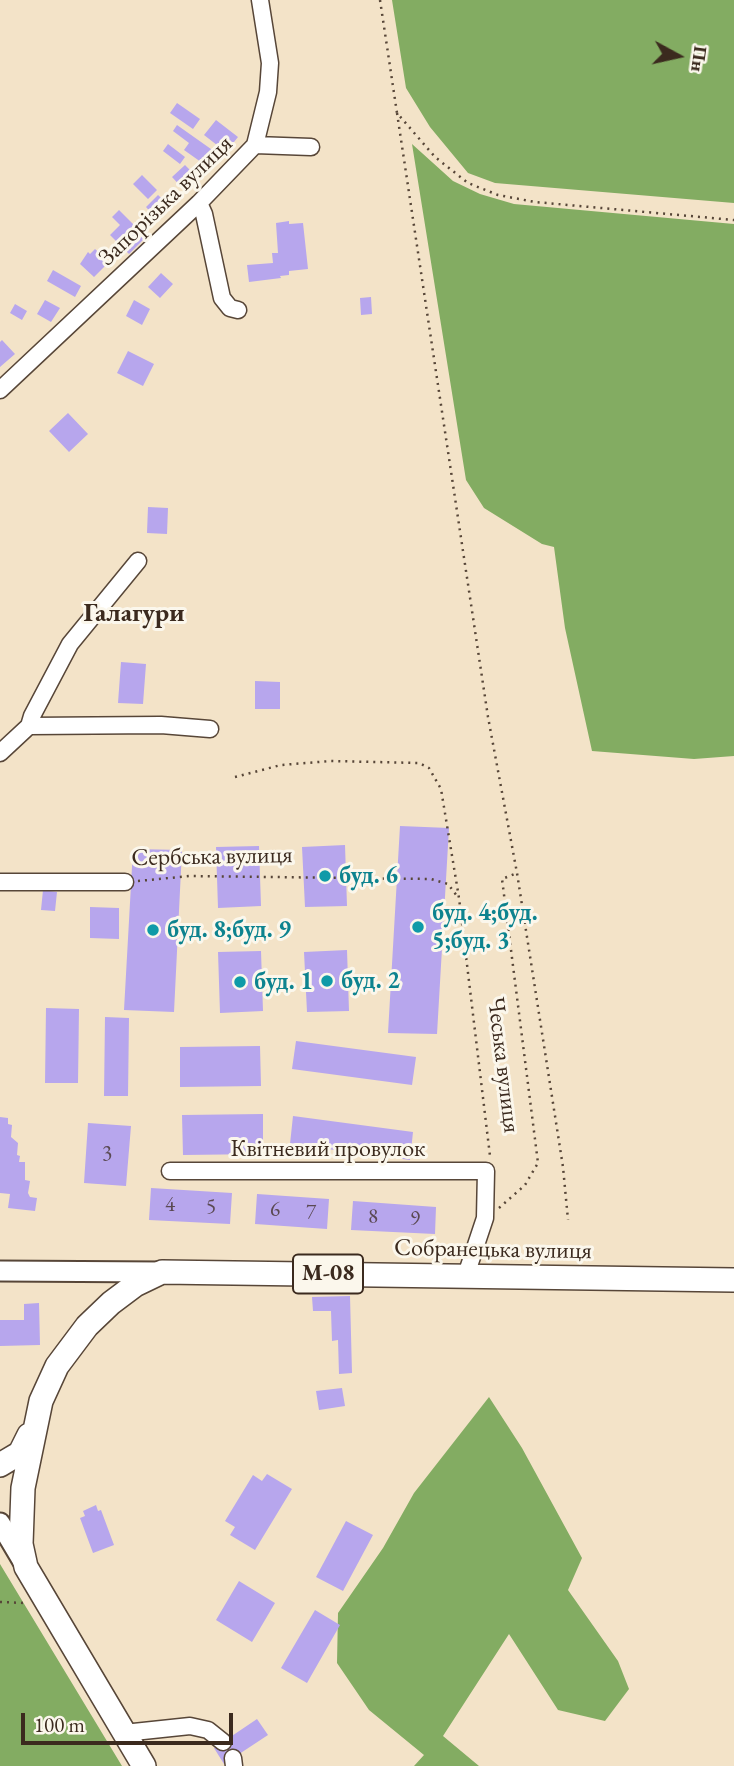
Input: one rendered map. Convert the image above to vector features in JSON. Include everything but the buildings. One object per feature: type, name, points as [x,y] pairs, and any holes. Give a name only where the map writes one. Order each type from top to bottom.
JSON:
[{"type":"highway","name":"Собранецька вулиця","points":[[162,1272],[734,1280]]},
{"type":"highway","name":"М-08","points":[[144,1766],[26,1567],[20,1520],[34,1423],[57,1366],[87,1326],[135,1285],[162,1272]]},
{"type":"highway","points":[[0,1465],[20,1453],[34,1423]]},
{"type":"main road","name":"Собранецька вулиця","points":[[0,1271],[162,1272]]},
{"type":"main road","points":[[0,1523],[26,1567]]},
{"type":"street","name":"Запорізька вулиця","points":[[0,390],[199,203],[255,145],[268,92],[270,63],[260,0]]},
{"type":"street","points":[[255,145],[311,147]]},
{"type":"street","points":[[199,203],[204,214],[222,298],[230,308],[238,310]]},
{"type":"street","points":[[0,752],[29,726],[70,644],[138,561]]},
{"type":"street","points":[[29,726],[161,725],[210,729]]},
{"type":"street","name":"Сербська вулиця","points":[[0,882],[125,882]]},
{"type":"street","name":"Квітневий провулок","points":[[170,1171],[486,1171]]},
{"type":"street","points":[[466,1275],[485,1218],[486,1171]]},
{"type":"street","points":[[124,1733],[190,1727],[208,1730],[223,1742]]},
{"type":"path","points":[[380,0],[488,717],[517,873],[563,1167],[568,1220]]},
{"type":"path","points":[[397,113],[435,157],[468,183],[498,195],[535,202],[734,220]]},
{"type":"path","name":"Чеська вулиця","points":[[235,777],[281,765],[331,761],[419,763],[429,768],[441,789],[459,898],[491,1151],[486,1171]]},
{"type":"path","points":[[485,1218],[526,1185],[538,1163],[502,879],[517,873]]},
{"type":"path","name":"Сербська вулиця","points":[[125,882],[190,876],[431,879],[448,884],[459,898]]},
{"type":"path","points":[[0,1602],[48,1605]]},
{"type":"green space","points":[[392,0],[734,0],[734,203],[495,183],[468,173],[430,127],[406,88]]},
{"type":"green space","points":[[412,144],[453,181],[480,194],[514,204],[734,224],[734,756],[694,759],[592,751],[565,628],[554,547],[542,544],[484,508],[466,480]]},
{"type":"green space","points":[[489,1397],[522,1448],[582,1558],[568,1590],[618,1661],[629,1689],[605,1721],[558,1710],[509,1634],[443,1736],[479,1766],[414,1766],[424,1755],[369,1710],[337,1663],[338,1613],[383,1548],[414,1493]]},
{"type":"green space","points":[[0,1564],[122,1766],[0,1766]]},
{"type":"place","name":"буд. 6","points":[[325,876]]},
{"type":"place","name":"буд. 4;буд. 5;буд. 3","points":[[418,927]]},
{"type":"place","name":"буд. 8;буд. 9","points":[[153,930]]},
{"type":"place","name":"буд. 2","points":[[327,981]]},
{"type":"place","name":"буд. 1","points":[[240,982]]},
{"type":"district","name":"Галагури","points":[[134,614]]}]
